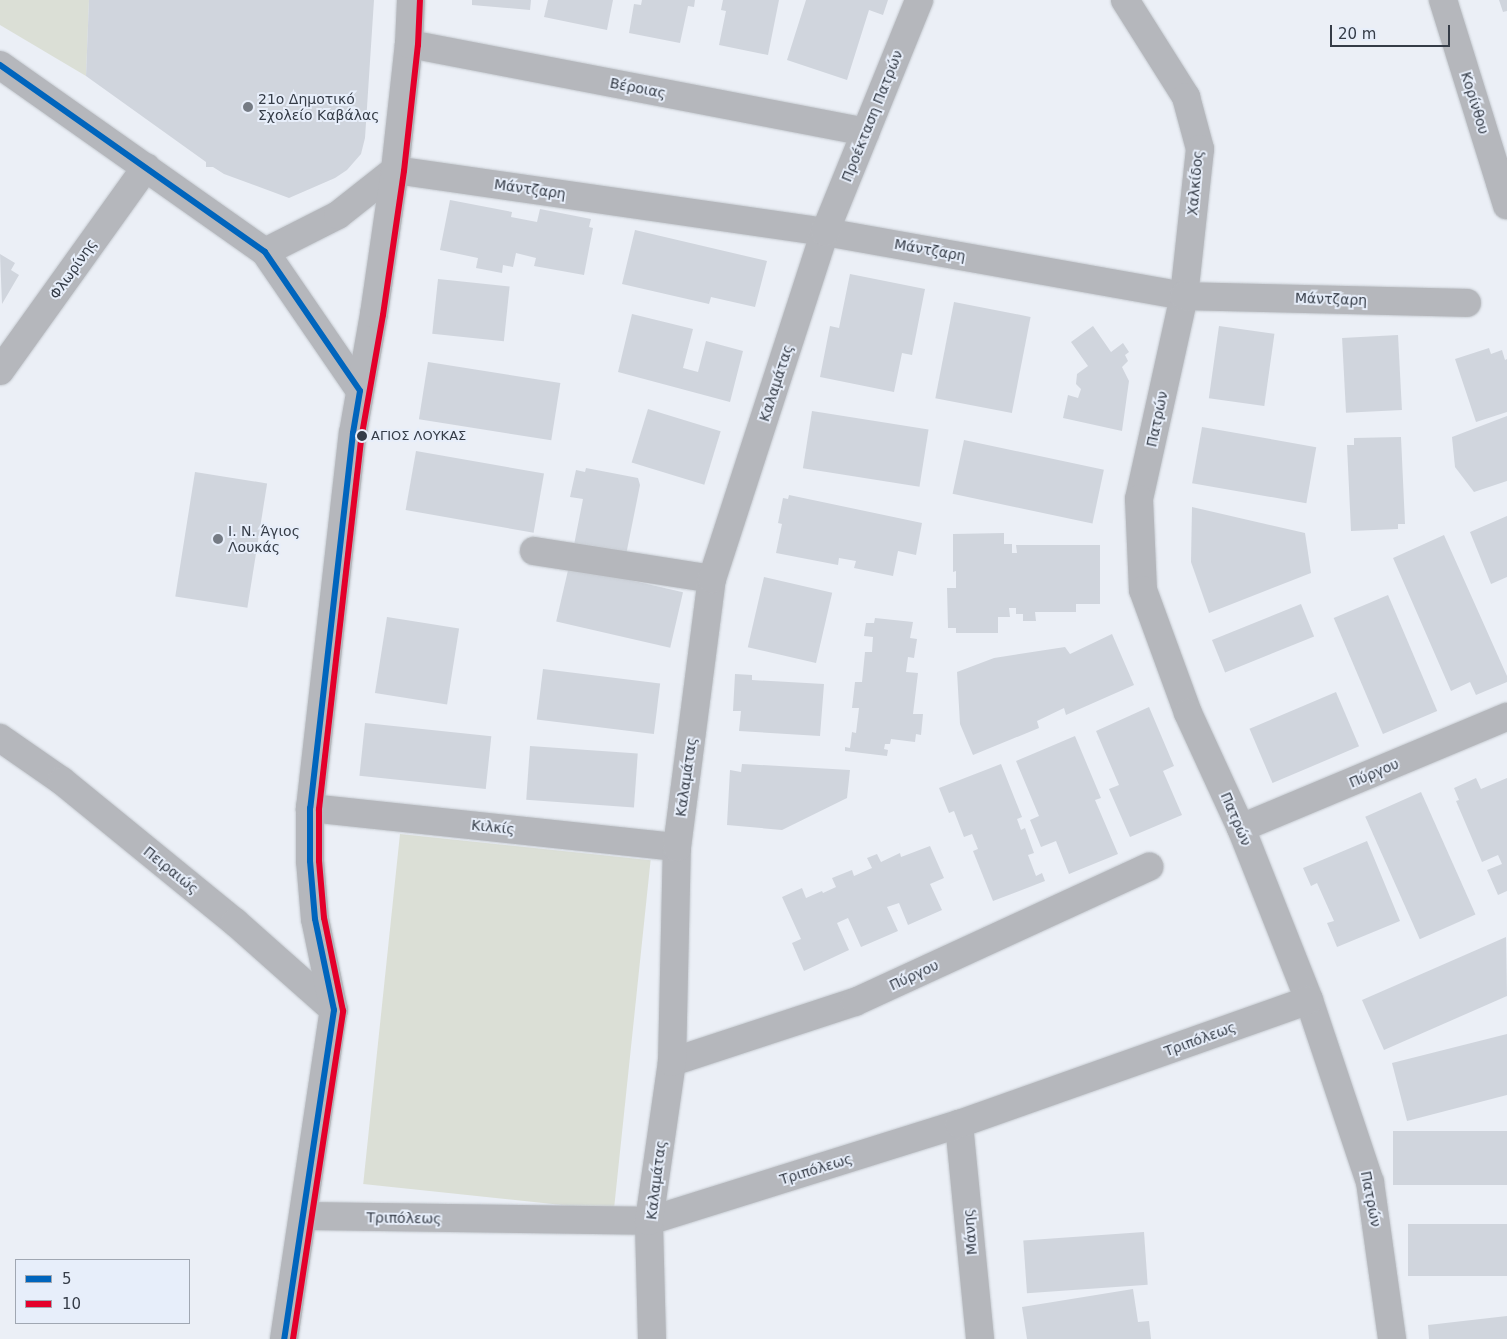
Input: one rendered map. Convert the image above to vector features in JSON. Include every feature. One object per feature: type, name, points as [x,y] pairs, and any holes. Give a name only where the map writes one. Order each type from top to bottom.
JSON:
[{"type":"street","points":[[284,1339],[334,1010],[315,920],[310,861],[310,808],[353,433],[395,170],[409,44],[411,0]]},
{"type":"street","name":"Προέκταση Πατρών","points":[[825,232],[920,0]]},
{"type":"street","name":"Χαλκίδος","points":[[1125,0],[1186,97],[1200,149],[1184,296]]},
{"type":"street","name":"Κορίνθου","points":[[1443,0],[1507,205]]},
{"type":"street","name":"Βέροιας","points":[[409,44],[866,132]]},
{"type":"street","points":[[0,65],[265,252],[360,391]]},
{"type":"street","name":"Φλωρίνης","points":[[0,371],[146,167]]},
{"type":"street","points":[[265,252],[338,215],[395,170]]},
{"type":"street","name":"Μάντζαρη","points":[[395,170],[825,232],[1184,296],[1467,303]]},
{"type":"street","name":"Καλαμάτας","points":[[652,1339],[649,1222],[672,1062],[677,847],[712,579],[825,232]]},
{"type":"street","name":"Πατρών","points":[[1184,296],[1139,499],[1143,590],[1188,713],[1240,828],[1309,1000],[1370,1182],[1392,1339]]},
{"type":"street","points":[[534,551],[712,579]]},
{"type":"street","name":"Πύργου","points":[[1240,828],[1507,717]]},
{"type":"street","name":"Πειραιώς","points":[[0,738],[77,793],[235,922],[334,1010]]},
{"type":"street","name":"Κιλκίς","points":[[310,808],[677,847]]},
{"type":"street","name":"Πύργου","points":[[672,1062],[855,1002],[1149,867]]},
{"type":"street","name":"Τριπόλεως","points":[[304,1216],[649,1222],[960,1124],[1309,1000]]},
{"type":"street","name":"Μάνης","points":[[960,1124],[980,1339]]},
{"type":"shaded area","points":[[0,0],[89,0],[86,76],[0,25]]},
{"type":"shaded area","points":[[400,834],[651,860],[614,1210],[363,1184]]},
{"type":"building","name":"21ο Δημοτικό Σχολείο Καβάλας","points":[[89,0],[374,0],[365,138],[361,154],[347,170],[335,178],[289,198],[224,174],[213,167],[206,167],[206,162],[86,76]]},
{"type":"building","points":[[472,0],[531,0],[530,10],[472,5]]},
{"type":"building","points":[[548,0],[613,0],[607,30],[544,17]]},
{"type":"building","points":[[642,0],[695,0],[694,7],[688,6],[680,43],[629,33],[634,4],[641,5]]},
{"type":"building","points":[[723,0],[779,0],[768,55],[719,45],[726,11],[721,10]]},
{"type":"building","points":[[806,0],[888,0],[883,15],[869,10],[847,80],[787,60]]},
{"type":"building","points":[[1499,0],[1507,0],[1507,11],[1503,12]]},
{"type":"building","points":[[450,200],[512,212],[511,217],[537,222],[540,209],[591,219],[589,227],[593,228],[584,275],[534,266],[536,258],[516,253],[513,267],[503,265],[502,273],[476,268],[478,258],[440,250]]},
{"type":"building","points":[[635,230],[767,261],[755,307],[711,297],[709,304],[622,284]]},
{"type":"building","points":[[0,254],[15,263],[11,270],[19,275],[2,304]]},
{"type":"building","points":[[850,274],[925,289],[912,355],[902,353],[894,392],[820,377],[830,326],[839,328]]},
{"type":"building","points":[[438,279],[510,287],[504,341],[432,334]]},
{"type":"building","points":[[954,302],[1031,317],[1012,413],[935,398]]},
{"type":"building","points":[[632,314],[693,329],[683,368],[698,372],[706,341],[743,351],[730,402],[618,372]]},
{"type":"building","points":[[1093,326],[1111,352],[1123,343],[1129,352],[1125,355],[1128,361],[1122,367],[1129,381],[1122,431],[1063,418],[1068,395],[1078,398],[1081,389],[1076,384],[1077,374],[1088,366],[1071,342]]},
{"type":"building","points":[[1219,326],[1274,334],[1264,406],[1209,398]]},
{"type":"building","points":[[1398,335],[1402,410],[1346,413],[1342,338]]},
{"type":"building","points":[[1489,348],[1491,354],[1502,350],[1505,360],[1507,359],[1507,412],[1476,422],[1455,359]]},
{"type":"building","points":[[428,362],[560,383],[551,440],[419,419]]},
{"type":"building","points":[[648,409],[721,431],[704,485],[632,463]]},
{"type":"building","points":[[812,411],[929,429],[919,487],[803,468]]},
{"type":"building","points":[[1507,416],[1507,481],[1474,492],[1455,467],[1452,437]]},
{"type":"building","points":[[1202,427],[1316,447],[1306,503],[1192,483]]},
{"type":"building","points":[[1401,437],[1405,524],[1398,524],[1398,529],[1351,531],[1347,445],[1354,445],[1354,438]]},
{"type":"building","points":[[964,440],[1104,470],[1092,524],[953,494]]},
{"type":"building","points":[[416,451],[544,474],[534,533],[406,510]]},
{"type":"building","points":[[586,468],[638,478],[640,485],[626,555],[574,545],[583,499],[570,497],[576,470],[585,472]]},
{"type":"building","name":"Ι. Ν. Άγιος Λουκάς","points":[[195,472],[267,483],[247,608],[175,596]]},
{"type":"building","points":[[789,495],[922,523],[916,555],[898,551],[893,576],[854,568],[856,561],[839,558],[838,565],[776,553],[782,524],[778,523],[783,498],[788,499]]},
{"type":"building","points":[[1192,507],[1305,533],[1311,573],[1209,613],[1191,562]]},
{"type":"building","points":[[1507,516],[1507,577],[1491,584],[1470,532]]},
{"type":"building","points":[[1004,533],[1004,544],[1012,544],[1012,553],[1017,553],[1016,545],[1100,545],[1100,604],[1076,604],[1076,612],[1035,612],[1036,621],[1023,621],[1023,614],[1016,614],[1016,608],[1009,608],[1010,617],[998,617],[998,633],[956,633],[956,628],[948,628],[947,588],[956,588],[956,571],[953,572],[953,534]]},
{"type":"building","points":[[1444,535],[1507,676],[1507,682],[1476,695],[1470,682],[1451,691],[1393,558]]},
{"type":"building","points":[[569,566],[683,592],[670,648],[556,622]]},
{"type":"building","points":[[764,577],[832,593],[816,663],[748,647]]},
{"type":"building","points":[[1388,595],[1437,711],[1383,734],[1334,618]]},
{"type":"building","points":[[1301,604],[1314,636],[1225,672],[1212,640]]},
{"type":"building","points":[[387,617],[459,628],[447,704],[375,693]]},
{"type":"building","points":[[875,618],[913,622],[910,638],[917,639],[914,658],[908,657],[906,672],[918,673],[913,714],[923,714],[921,735],[916,734],[915,742],[891,739],[890,744],[885,744],[884,749],[888,750],[887,756],[845,751],[845,747],[850,748],[852,732],[856,733],[859,708],[852,708],[855,682],[862,682],[865,652],[872,652],[873,637],[864,636],[866,623],[874,623]]},
{"type":"building","points":[[1112,634],[1134,685],[1066,715],[1064,708],[1037,721],[1039,728],[973,755],[960,724],[957,672],[994,658],[1065,647],[1070,654]]},
{"type":"building","points":[[543,669],[660,683],[654,734],[537,720]]},
{"type":"building","points":[[735,674],[752,675],[752,680],[824,684],[820,736],[739,731],[741,711],[733,711]]},
{"type":"building","points":[[1336,692],[1359,746],[1273,783],[1249,729]]},
{"type":"building","points":[[1149,707],[1174,766],[1163,771],[1182,815],[1130,837],[1109,789],[1119,785],[1096,731]]},
{"type":"building","points":[[365,723],[491,736],[486,789],[359,776]]},
{"type":"building","points":[[1075,736],[1101,798],[1095,800],[1118,854],[1069,874],[1056,841],[1041,847],[1030,820],[1039,816],[1016,761]]},
{"type":"building","points":[[530,746],[638,754],[634,807],[526,800]]},
{"type":"building","points":[[742,764],[850,770],[847,798],[782,830],[727,825],[730,770],[741,772]]},
{"type":"building","points":[[1001,764],[1022,817],[1017,819],[1021,830],[1025,828],[1034,853],[1028,855],[1036,876],[1042,873],[1045,881],[993,901],[973,851],[978,849],[972,834],[964,837],[954,811],[949,813],[939,788]]},
{"type":"building","points":[[1476,778],[1481,789],[1507,778],[1507,891],[1498,895],[1487,870],[1502,864],[1498,855],[1482,862],[1456,801],[1459,800],[1454,788]]},
{"type":"building","points":[[1421,792],[1476,914],[1420,939],[1365,817]]},
{"type":"building","points":[[1367,841],[1400,921],[1337,947],[1327,923],[1334,921],[1317,883],[1311,886],[1303,868]]},
{"type":"building","points":[[930,846],[944,878],[930,884],[942,910],[908,925],[899,903],[887,907],[898,931],[861,947],[848,918],[837,923],[849,950],[804,971],[792,943],[801,939],[782,897],[802,888],[806,898],[822,891],[823,893],[836,887],[832,878],[852,870],[854,876],[872,868],[867,858],[877,854],[881,862],[900,853],[901,857]]},
{"type":"building","points":[[1506,937],[1507,996],[1384,1050],[1362,1000]]},
{"type":"building","points":[[1507,1034],[1507,1095],[1407,1121],[1392,1063]]},
{"type":"building","points":[[1393,1131],[1507,1131],[1507,1185],[1393,1185]]},
{"type":"building","points":[[1408,1224],[1507,1224],[1507,1276],[1408,1276]]},
{"type":"building","points":[[1144,1232],[1148,1285],[1027,1293],[1023,1240]]},
{"type":"building","points":[[1133,1289],[1138,1322],[1149,1321],[1151,1339],[1027,1339],[1022,1307]]},
{"type":"building","points":[[1507,1316],[1507,1339],[1429,1339],[1428,1325]]},
{"type":"transit line","name":"10","points":[[293,1339],[343,1011],[324,918],[319,861],[319,809],[362,434],[383,315],[404,171],[418,45],[420,0]]},
{"type":"transit line","name":"5","points":[[0,65],[265,252],[360,391],[353,433],[310,808],[310,861],[315,919],[334,1010],[284,1339]]},
{"type":"place","name":"21ο Δημοτικό Σχολείο Καβάλας","points":[[248,107]]},
{"type":"place","name":"ΑΓΙΟΣ ΛΟΥΚΑΣ","points":[[362,436]]},
{"type":"place","name":"Ι. Ν. Άγιος Λουκάς","points":[[218,539]]}]
